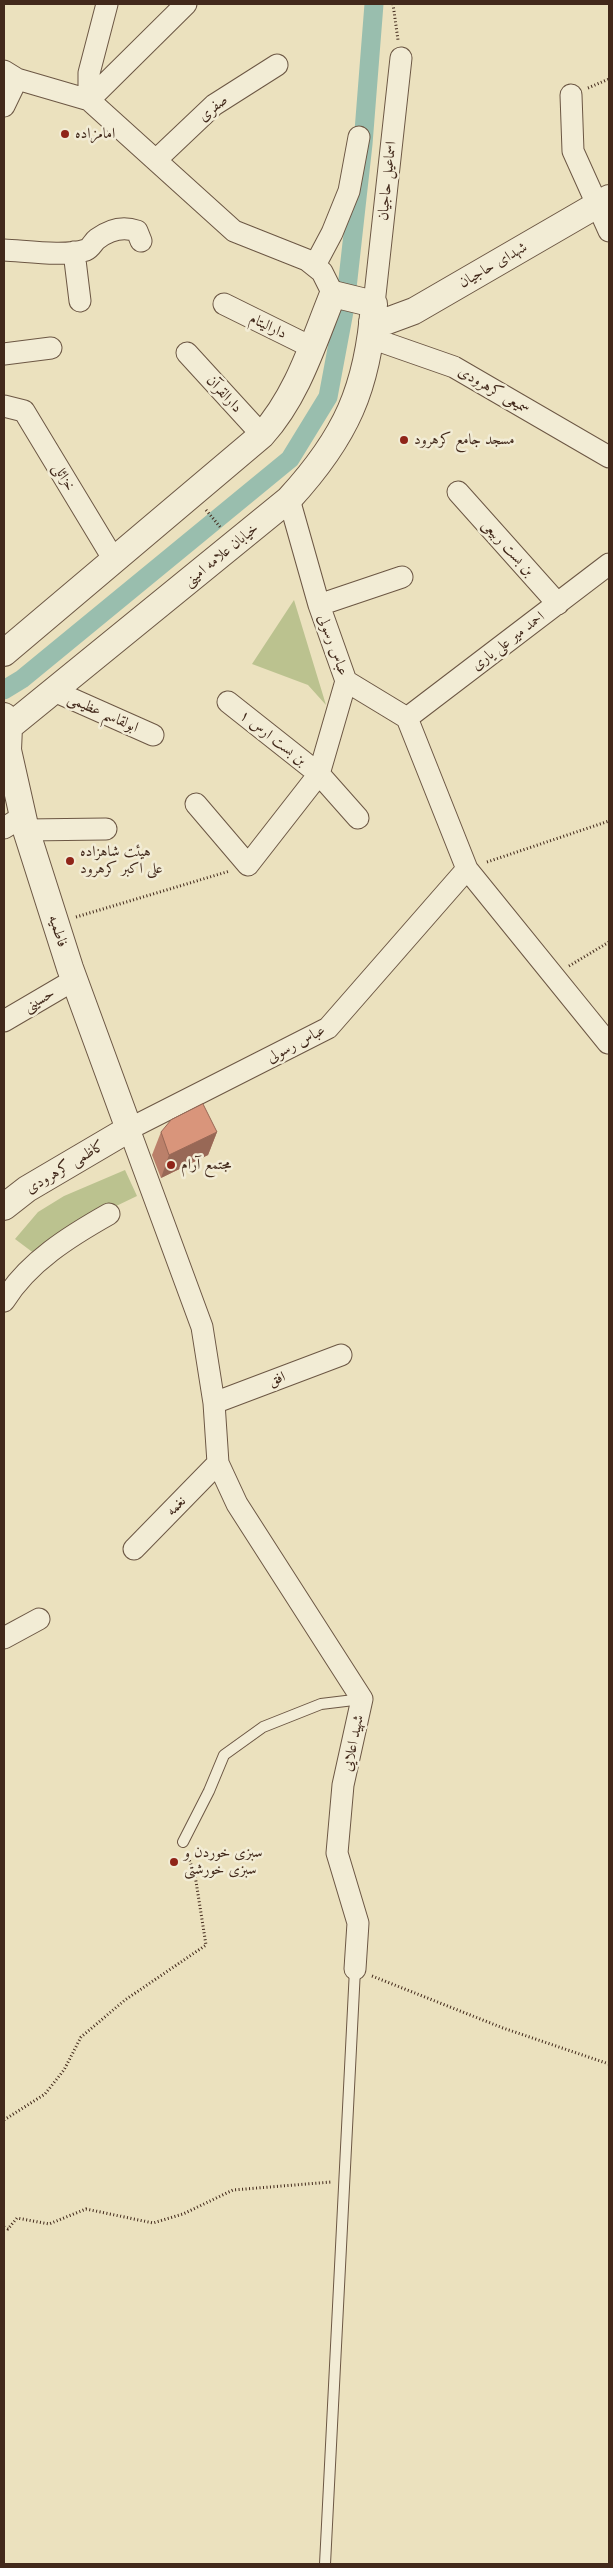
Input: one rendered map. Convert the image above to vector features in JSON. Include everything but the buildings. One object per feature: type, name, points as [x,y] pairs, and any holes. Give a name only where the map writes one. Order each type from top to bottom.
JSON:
[{"type":"street","points":[[90,100],[89,73],[107,4]]},
{"type":"street","points":[[90,100],[186,4]]},
{"type":"street","name":"اسماعیل حاجیان","points":[[372,321],[401,58]]},
{"type":"street","name":"صفری","points":[[156,160],[214,105],[277,65]]},
{"type":"street","points":[[4,106],[10,75],[90,100],[234,231],[315,265],[322,272],[333,294],[372,321]]},
{"type":"street","points":[[571,95],[573,151],[603,202],[609,231]]},
{"type":"street","points":[[315,265],[332,233],[349,191],[359,137]]},
{"type":"street","name":"شهدای حاجیان","points":[[372,321],[386,321],[414,311],[603,202]]},
{"type":"street","points":[[4,250],[74,252],[88,249],[97,239],[111,231],[127,228],[137,231],[141,241]]},
{"type":"street","points":[[74,252],[80,301]]},
{"type":"street","points":[[4,653],[262,436],[280,415],[290,397],[333,294]]},
{"type":"street","name":"دارالیتام","points":[[224,304],[311,347]]},
{"type":"street","name":"سمیعی کرهرودی","points":[[372,321],[609,457]]},
{"type":"street","name":"خیابان علامه امینی","points":[[6,722],[54,690],[289,500],[330,450],[344,425],[356,397],[372,321]]},
{"type":"street","points":[[4,354],[51,348]]},
{"type":"street","name":"دارالقرآن","points":[[187,353],[262,436]]},
{"type":"street","name":"خزائلی","points":[[4,406],[24,411],[114,560]]},
{"type":"street","name":"بن بست ربیعی","points":[[458,492],[558,604]]},
{"type":"street","name":"عباس رسولی","points":[[289,500],[319,605],[346,681],[407,718]]},
{"type":"street","name":"احمد میر علی یاری","points":[[407,718],[609,564]]},
{"type":"street","points":[[319,605],[402,576]]},
{"type":"street","points":[[196,804],[248,865],[318,774],[346,681]]},
{"type":"street","name":"ابولقاسم عظیمی","points":[[54,690],[153,735]]},
{"type":"street","name":"بن بست ارس ۱","points":[[228,702],[318,774],[358,818]]},
{"type":"street","points":[[407,718],[467,869],[555,975],[608,1043]]},
{"type":"street","name":"فاطمیه","points":[[6,722],[17,825],[56,923],[74,980],[129,1129]]},
{"type":"street","points":[[17,825],[106,829]]},
{"type":"street","name":"عباس رسولی","points":[[129,1129],[328,1028],[467,869]]},
{"type":"street","name":"حسینی","points":[[4,1021],[74,980]]},
{"type":"street","points":[[129,1129],[202,1327],[214,1403],[218,1463]]},
{"type":"street","name":"کاظمی کرهرودی","points":[[4,1208],[27,1189],[129,1129]]},
{"type":"street","points":[[6,1292],[63,1240],[109,1214]]},
{"type":"street","name":"افق","points":[[214,1403],[340,1355]]},
{"type":"street","name":"نغمه","points":[[134,1549],[218,1463]]},
{"type":"street","name":"شهید اعلایی","points":[[218,1463],[237,1504],[362,1699],[344,1785],[337,1853],[358,1923],[355,1969]]},
{"type":"street","points":[[4,1638],[39,1619]]},
{"type":"lane","points":[[183,1842],[209,1791],[224,1755],[264,1727],[321,1704],[362,1699]]},
{"type":"lane","points":[[325,2564],[355,1969]]},
{"type":"path","points":[[393,4],[401,58]]},
{"type":"path","points":[[206,510],[224,532]]},
{"type":"path","points":[[467,869],[609,821]]},
{"type":"path","points":[[56,923],[248,865]]},
{"type":"path","points":[[555,975],[609,942]]},
{"type":"path","points":[[4,2120],[45,2094],[64,2070],[81,2037],[125,2000],[206,1945],[195,1875],[183,1842]]},
{"type":"path","points":[[355,1969],[503,2028],[609,2064]]},
{"type":"path","points":[[4,2227],[8,2228],[17,2218],[49,2224],[86,2209],[153,2223],[183,2214],[233,2190],[344,2181]]},
{"type":"green space","points":[[294,600],[326,705],[308,685],[252,664]]},
{"type":"green space","points":[[125,1170],[137,1196],[62,1232],[35,1254],[15,1239],[38,1212],[64,1196]]},
{"type":"waterway","points":[[4,690],[22,679],[290,459],[328,397],[345,306],[363,144],[374,4]]},
{"type":"place","name":"امامزاده","points":[[65,134]]},
{"type":"place","name":"مسجد جامع کرهرود","points":[[404,440]]},
{"type":"place","name":"هیئت شاهزاده علی اکبر کرهرود","points":[[70,861]]},
{"type":"place","name":"مجتمع آرام","points":[[171,1165]]},
{"type":"place","name":"سبزی خوردن و سبزی خورشتی","points":[[174,1862]]}]
